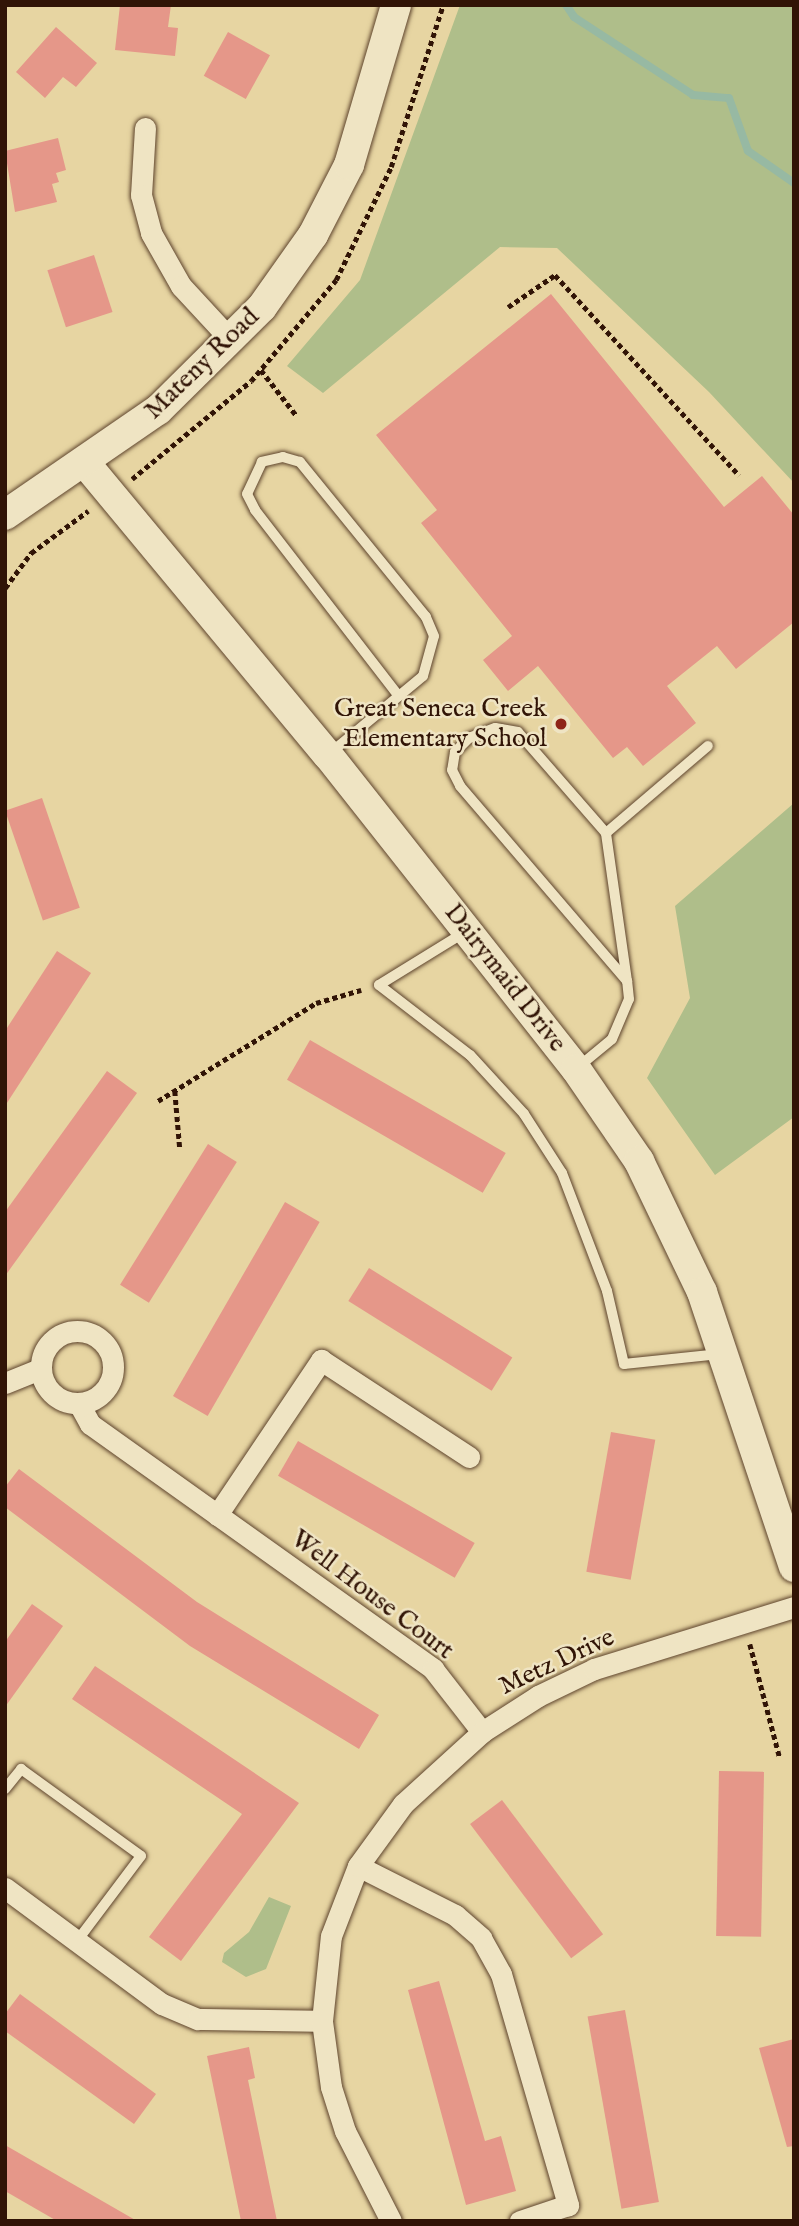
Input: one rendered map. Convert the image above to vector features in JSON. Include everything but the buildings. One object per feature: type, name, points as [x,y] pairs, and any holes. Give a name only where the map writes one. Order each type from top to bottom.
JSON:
[{"type":"street","name":"Mateny Road","points":[[5,515],[86,464],[232,341],[313,234],[349,165],[396,5]]},
{"type":"street","points":[[145,128],[141,195],[151,233],[181,286],[232,341]]},
{"type":"street","name":"Dairymaid Drive","points":[[86,464],[328,755],[576,1069],[639,1161],[702,1292],[794,1567]]},
{"type":"street","points":[[5,1382],[40,1369],[49,1343],[61,1334],[75,1330],[101,1340],[112,1358],[111,1379],[98,1396],[79,1404]]},
{"type":"street","points":[[218,1515],[321,1360],[469,1457]]},
{"type":"street","name":"Well House Court","points":[[40,1369],[52,1394],[79,1404],[90,1424],[433,1669],[482,1732]]},
{"type":"street","name":"Metz Drive","points":[[391,2221],[345,2131],[331,2087],[322,2021],[331,1936],[358,1866],[403,1804],[482,1732],[594,1670],[794,1607]]},
{"type":"street","points":[[358,1866],[455,1915],[481,1938],[501,1974],[568,2205],[520,2221]]},
{"type":"street","points":[[5,1888],[162,2004],[198,2019],[322,2021]]},
{"type":"lane","points":[[328,755],[423,677],[433,657],[426,617],[300,462],[283,457],[262,462],[247,494],[399,696]]},
{"type":"lane","points":[[576,1069],[625,1021],[627,981],[606,833],[518,732],[495,727],[455,752],[452,770],[473,803],[627,981]]},
{"type":"lane","points":[[606,833],[708,746]]},
{"type":"lane","points":[[467,931],[379,985],[470,1055],[536,1134],[582,1222],[624,1364],[722,1353]]},
{"type":"lane","points":[[5,1789],[21,1769],[141,1856],[77,1941]]},
{"type":"path","points":[[508,307],[555,275],[739,475]]},
{"type":"path","points":[[261,370],[296,415]]},
{"type":"path","points":[[158,1101],[316,1003],[379,985]]},
{"type":"path","points":[[175,1090],[180,1149]]},
{"type":"path","points":[[745,1622],[780,1758]]},
{"type":"green space","points":[[460,5],[794,5],[794,483],[709,392],[557,248],[500,247],[323,393],[287,366],[360,280]]},
{"type":"green space","points":[[794,803],[794,1117],[715,1175],[647,1078],[690,998],[675,906]]},
{"type":"green space","points":[[269,1897],[291,1906],[266,1969],[246,1977],[222,1962],[224,1953],[249,1932]]},
{"type":"waterway","points":[[566,5],[574,17],[693,95],[729,98],[748,151],[794,183]]},
{"type":"place","name":"Great Seneca Creek Elementary School","points":[[561,724]]}]
